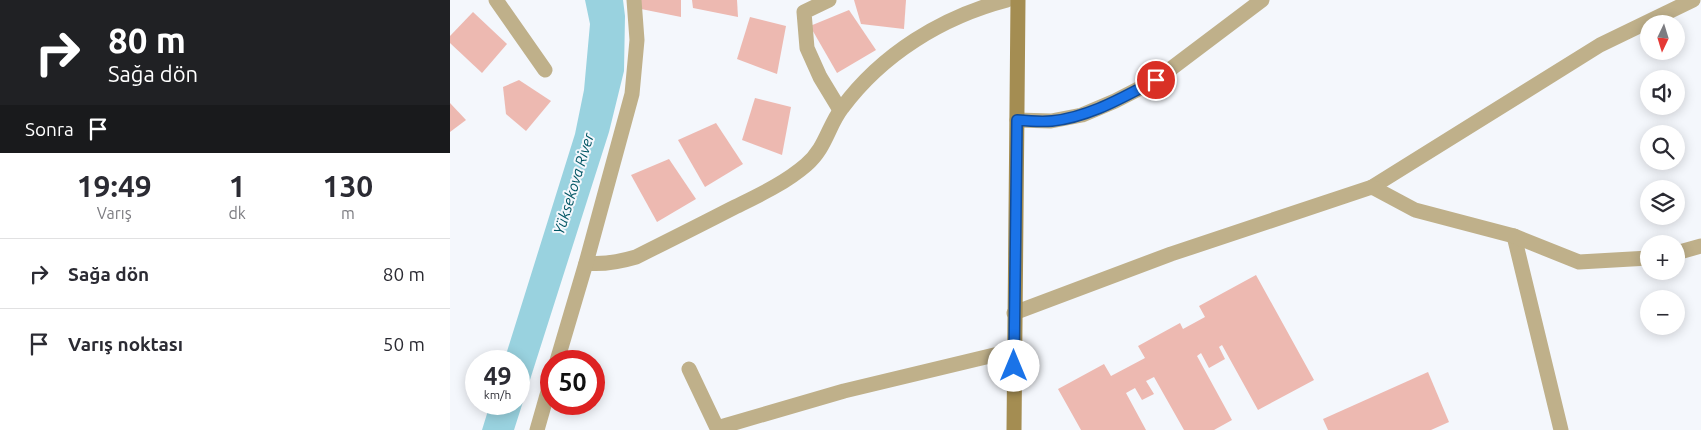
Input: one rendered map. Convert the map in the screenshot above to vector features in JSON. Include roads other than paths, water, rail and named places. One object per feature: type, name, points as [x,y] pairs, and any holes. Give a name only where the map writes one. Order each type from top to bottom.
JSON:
[{"type":"main road","points":[[1014,430],[1018,0]]},
{"type":"street","points":[[496,0],[545,70]]},
{"type":"street","points":[[560,350],[632,94],[637,40],[634,0]]},
{"type":"street","points":[[829,0],[804,12],[807,48],[820,77],[840,110]]},
{"type":"street","points":[[586,263],[607,264],[622,262],[636,257],[780,184],[807,164],[824,144],[840,110],[878,68],[905,47],[978,4],[1007,0]]},
{"type":"street","points":[[1017,120],[1051,121],[1082,115],[1115,101],[1156,80],[1262,0]]},
{"type":"street","points":[[1014,313],[1171,254],[1372,187],[1600,45],[1693,0]]},
{"type":"street","points":[[1372,187],[1414,210],[1514,236],[1579,262],[1640,259]]},
{"type":"street","points":[[1514,236],[1561,430]]},
{"type":"street","points":[[1685,250],[1701,246]]},
{"type":"street","points":[[689,368],[717,428],[844,392],[1015,350]]},
{"type":"street","points":[[537,430],[541,415]]},
{"type":"water","name":"Yüksekova River","points":[[585,0],[623,0],[625,16],[624,71],[609,132],[530,380],[530,350],[507,350],[575,134],[584,90],[590,24]]},
{"type":"water","points":[[487,415],[519,415],[514,430],[482,430]]}]
